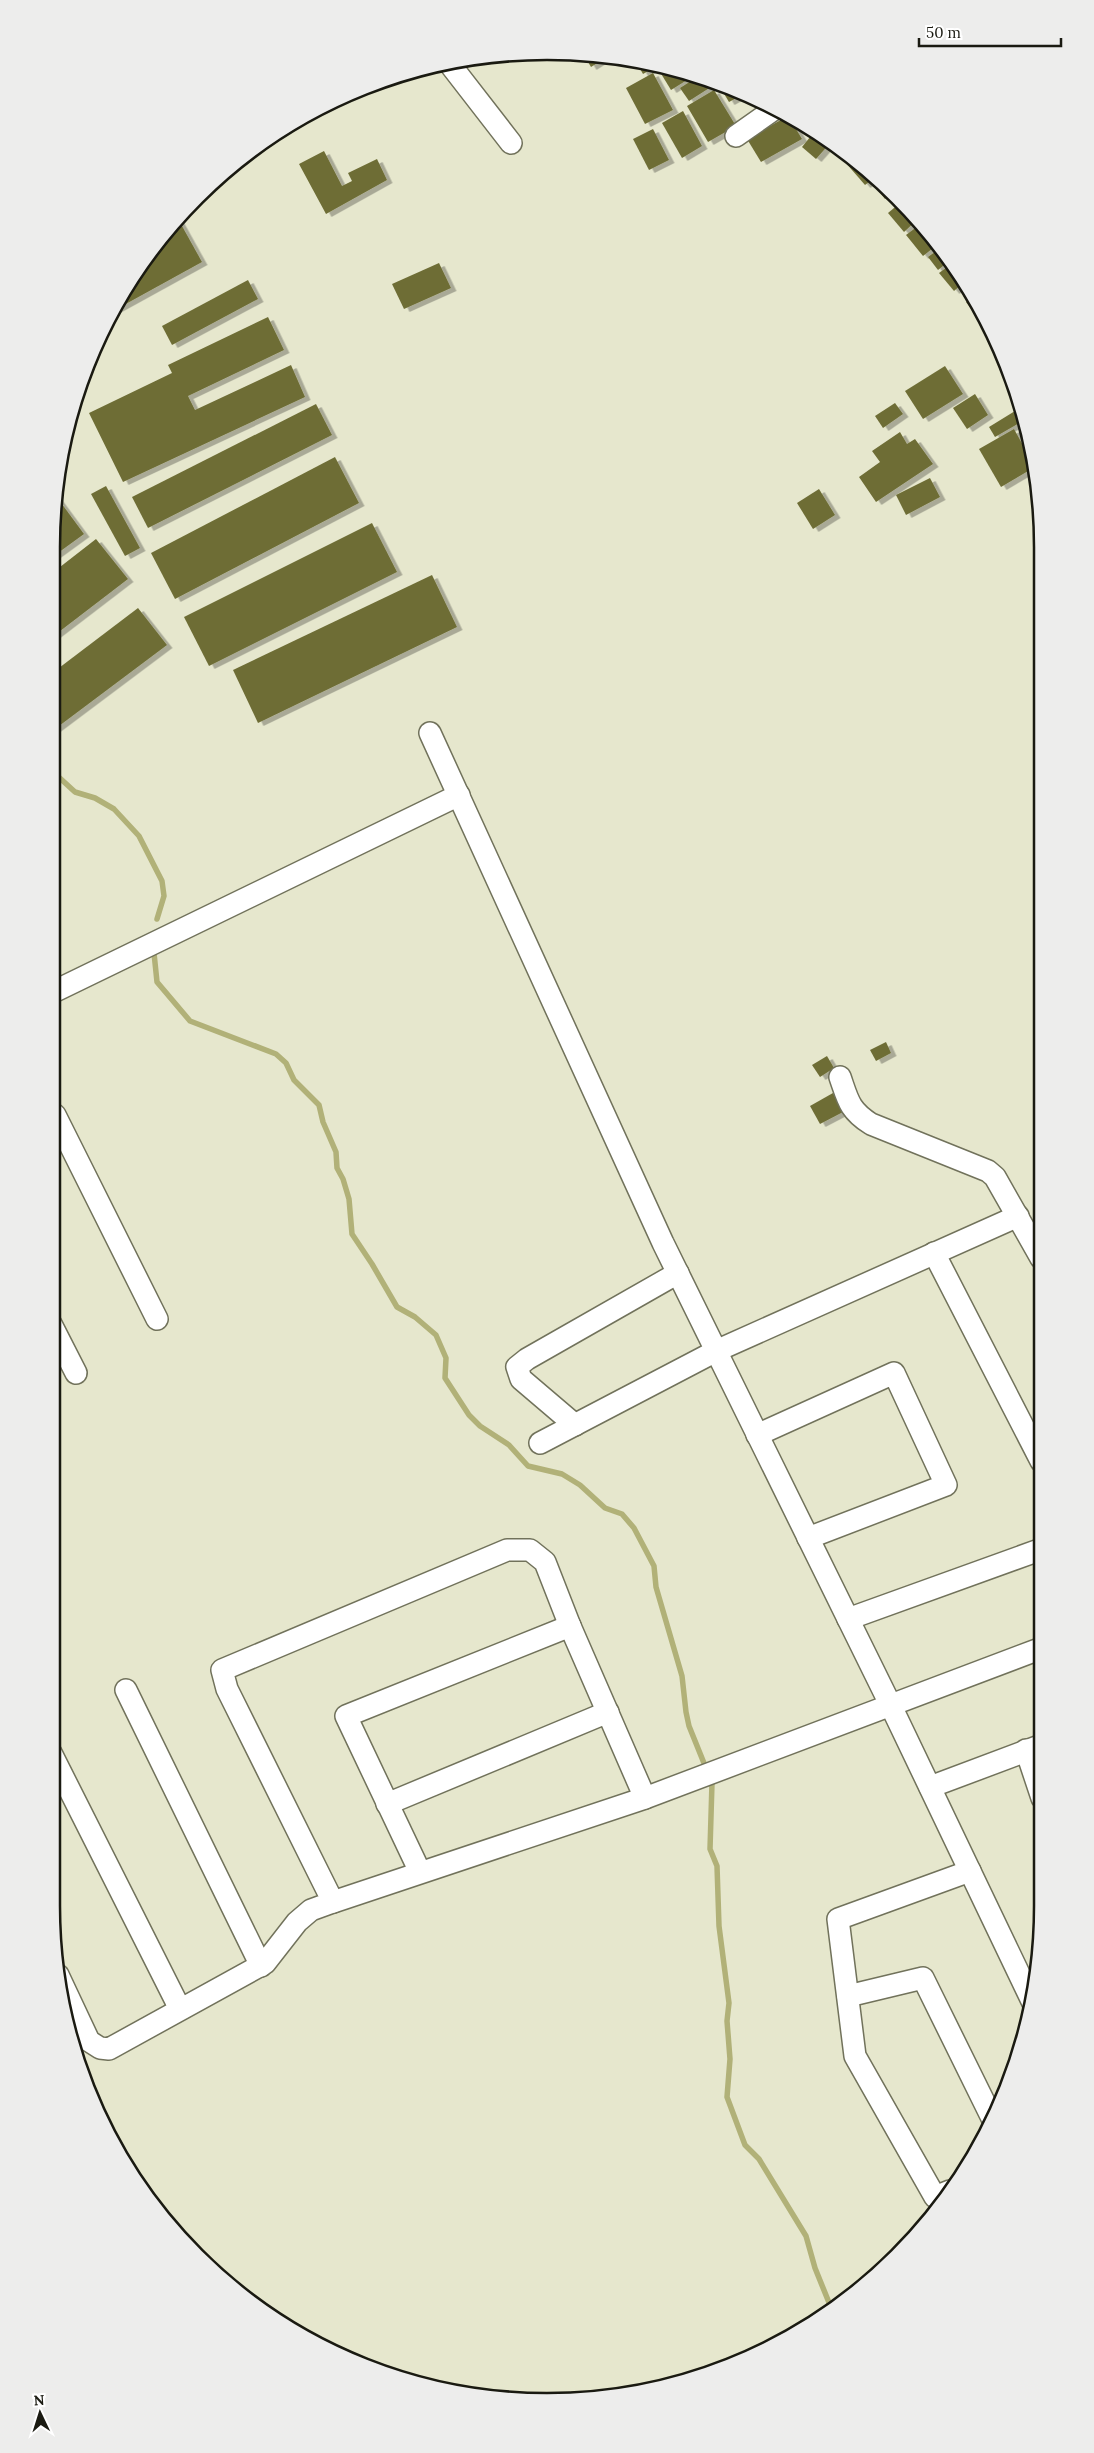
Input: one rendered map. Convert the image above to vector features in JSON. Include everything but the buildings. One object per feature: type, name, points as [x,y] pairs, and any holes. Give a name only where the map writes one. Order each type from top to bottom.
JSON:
[{"type":"street","points":[[453,69],[511,143]]},
{"type":"street","points":[[736,136],[768,113]]},
{"type":"street","points":[[430,733],[678,1273],[890,1704],[1027,1990]]},
{"type":"street","points":[[60,989],[459,795]]},
{"type":"street","points":[[840,1076],[851,1108],[857,1115],[871,1124],[988,1171],[995,1177],[1034,1245]]},
{"type":"street","points":[[60,1125],[157,1319]]},
{"type":"street","points":[[540,1443],[716,1351],[1018,1216]]},
{"type":"street","points":[[934,1253],[1034,1447]]},
{"type":"street","points":[[575,1425],[521,1379],[517,1367],[527,1359],[678,1273]]},
{"type":"street","points":[[60,1342],[76,1373]]},
{"type":"street","points":[[757,1435],[894,1373],[946,1485],[808,1538]]},
{"type":"street","points":[[333,1902],[227,1689],[222,1670],[507,1550],[530,1550],[545,1562],[570,1626],[645,1798]]},
{"type":"street","points":[[848,1620],[1034,1552]]},
{"type":"street","points":[[420,1872],[346,1716],[570,1626]]},
{"type":"street","points":[[68,1997],[89,2041],[100,2048],[109,2049],[265,1964],[297,1922],[312,1910],[420,1872],[645,1798],[1034,1651]]},
{"type":"street","points":[[126,1690],[261,1966]]},
{"type":"street","points":[[387,1804],[608,1712]]},
{"type":"street","points":[[930,1787],[1034,1747]]},
{"type":"street","points":[[60,1771],[180,2010]]},
{"type":"street","points":[[937,2196],[855,2056],[838,1919],[970,1871]]},
{"type":"street","points":[[848,1996],[923,1978],[989,2111]]},
{"type":"waterway","points":[[60,778],[75,792],[95,798],[114,809],[139,836],[162,881],[164,896],[157,919]]},
{"type":"waterway","points":[[154,953],[157,982],[190,1021],[276,1054],[286,1063],[294,1080],[319,1105],[323,1122],[336,1152],[337,1168],[343,1179],[349,1199],[352,1234],[397,1307],[415,1317],[436,1335],[446,1358],[445,1378],[469,1415],[480,1426],[509,1445],[528,1466],[562,1474],[580,1485],[605,1508],[622,1514],[634,1528],[654,1566],[656,1587],[682,1676],[689,1726],[712,1783],[710,1849],[717,1866],[719,1926],[729,2003],[727,2021],[730,2059],[727,2097],[745,2145],[759,2159],[806,2236],[815,2268],[829,2303]]}]
